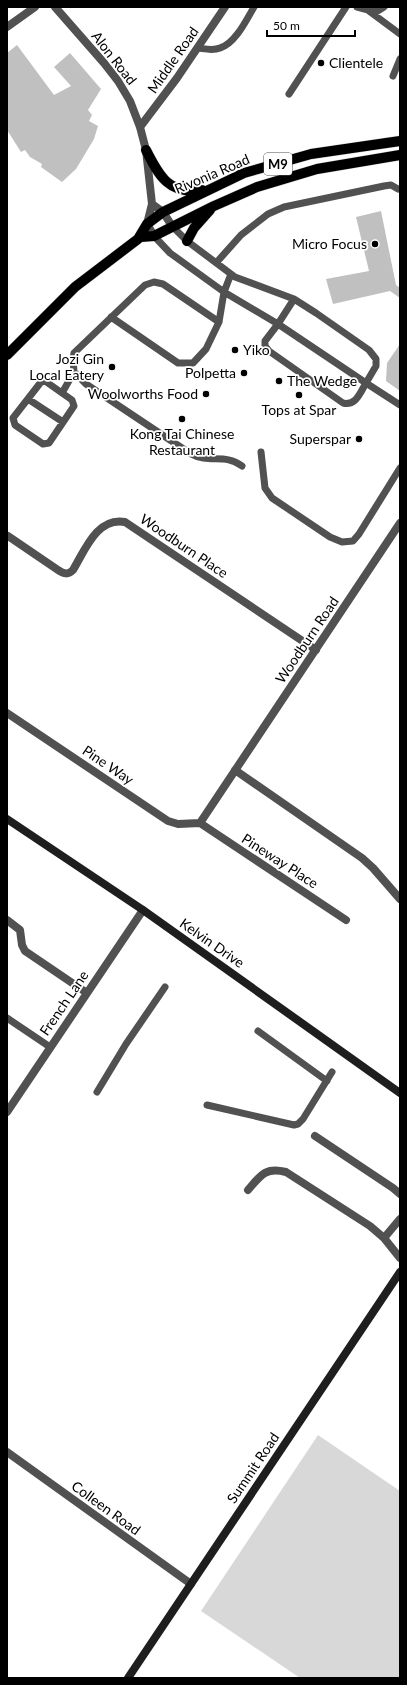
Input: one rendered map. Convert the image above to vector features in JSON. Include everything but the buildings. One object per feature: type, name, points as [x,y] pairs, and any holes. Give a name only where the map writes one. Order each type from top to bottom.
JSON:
[{"type":"main road","name":"Rivonia Road","points":[[7,355],[75,287],[141,237],[147,224],[163,212],[244,173],[311,154],[400,141]]},
{"type":"main road","points":[[146,150],[156,171],[170,186],[187,191],[213,188]]},
{"type":"main road","name":"M9","points":[[141,237],[154,236],[214,206],[257,187],[317,169],[400,155]]},
{"type":"main road","points":[[187,241],[194,228],[214,206]]},
{"type":"main road","name":"Kelvin Drive","points":[[7,819],[143,910],[400,1093]]},
{"type":"main road","name":"Summit Road","points":[[128,1678],[400,1272]]},
{"type":"street","points":[[7,27],[34,7]]},
{"type":"street","name":"Alon Road","points":[[55,7],[104,63],[130,101],[140,127],[146,150],[152,204],[147,224]]},
{"type":"street","name":"Middle Road","points":[[140,127],[198,48],[225,7]]},
{"type":"street","points":[[152,204],[163,212],[172,226]]},
{"type":"street","points":[[147,224],[154,236]]},
{"type":"street","name":"Woodburn Place","points":[[8,536],[62,573],[68,574],[74,570],[98,531],[111,522],[125,522],[316,650]]},
{"type":"street","name":"Woodburn Road","points":[[200,824],[234,770],[400,523]]},
{"type":"street","name":"Pine Way","points":[[7,713],[168,821],[178,824],[200,824]]},
{"type":"street","points":[[234,770],[362,858],[373,868],[400,900]]},
{"type":"street","name":"Pineway Place","points":[[200,824],[346,920]]},
{"type":"street","name":"French Lane","points":[[7,1112],[143,910]]},
{"type":"street","points":[[7,920],[20,930],[22,945],[25,951],[87,992]]},
{"type":"street","points":[[315,1136],[400,1194]]},
{"type":"street","points":[[248,1190],[260,1176],[267,1171],[276,1170],[286,1172],[370,1226],[384,1238],[400,1258]]},
{"type":"street","points":[[384,1238],[400,1219]]},
{"type":"street","name":"Colleen Road","points":[[7,1452],[190,1584]]},
{"type":"lane","points":[[198,48],[212,50],[220,49],[228,45],[254,7]]},
{"type":"lane","points":[[289,94],[346,7]]},
{"type":"lane","points":[[357,7],[376,12],[384,7]]},
{"type":"lane","points":[[369,11],[400,34]]},
{"type":"lane","points":[[393,76],[400,59]]},
{"type":"lane","points":[[216,263],[241,235],[268,214],[284,207],[384,186],[391,185],[398,189]]},
{"type":"lane","points":[[172,226],[187,241],[231,274],[294,300],[316,312],[374,355],[376,359],[376,366],[353,403],[348,404],[340,401],[267,349],[264,341],[278,324],[294,300]]},
{"type":"lane","points":[[154,236],[170,253],[224,292],[278,324],[400,405]]},
{"type":"lane","points":[[111,317],[181,364],[193,363],[206,349],[219,322],[224,292],[231,274]]},
{"type":"lane","points":[[62,393],[74,372],[74,353],[145,285],[154,282],[163,284],[219,322]]},
{"type":"lane","points":[[74,372],[86,384],[191,454],[204,459],[232,459],[242,466]]},
{"type":"lane","points":[[45,381],[72,400],[74,406],[49,443],[43,444],[15,424],[13,418],[28,399],[41,382],[45,381]]},
{"type":"lane","points":[[28,399],[63,422]]},
{"type":"lane","points":[[261,452],[265,488],[272,498],[330,537],[342,542],[353,541],[359,534],[400,468]]},
{"type":"lane","points":[[97,1092],[126,1044],[165,987]]},
{"type":"lane","points":[[7,1018],[50,1046]]},
{"type":"lane","points":[[258,1032],[327,1081]]},
{"type":"lane","points":[[208,1105],[294,1125],[298,1124],[303,1119],[332,1072]]},
{"type":"shaded area","points":[[318,1435],[400,1491],[400,1678],[300,1678],[201,1611]]},
{"type":"place","name":"Clientele","points":[[321,63]]},
{"type":"place","name":"Micro Focus","points":[[375,244]]},
{"type":"place","name":"Yiko","points":[[235,350]]},
{"type":"place","name":"Jozi Gin Local Eatery","points":[[112,367]]},
{"type":"place","name":"Polpetta","points":[[244,373]]},
{"type":"place","name":"The Wedge","points":[[279,381]]},
{"type":"place","name":"Woolworths Food","points":[[206,394]]},
{"type":"place","name":"Tops at Spar","points":[[299,395]]},
{"type":"place","name":"Kong Tai Chinese Restaurant","points":[[182,419]]},
{"type":"place","name":"Superspar","points":[[359,439]]}]
